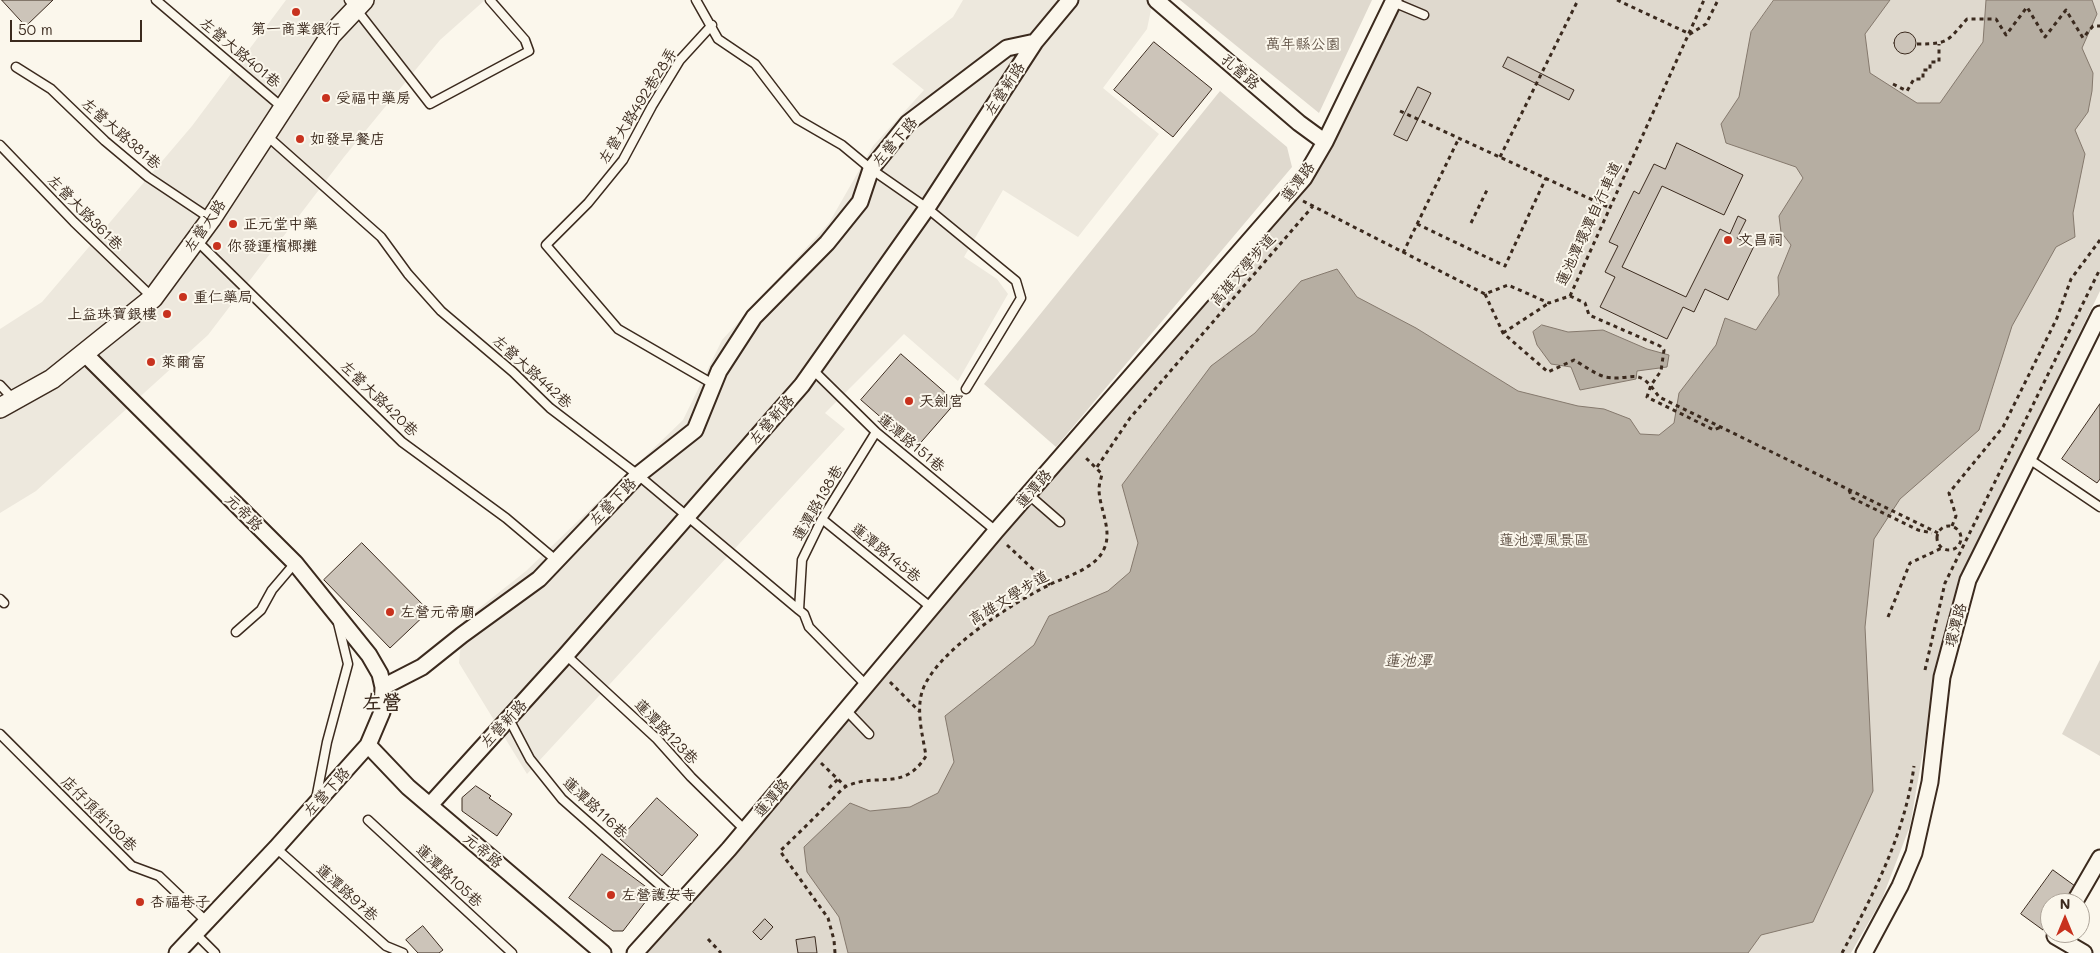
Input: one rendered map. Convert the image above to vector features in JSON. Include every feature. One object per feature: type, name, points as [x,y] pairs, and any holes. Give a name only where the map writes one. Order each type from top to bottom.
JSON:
[{"type":"street","name":"左營新路","points":[[430,805],[509,720],[802,385],[928,208],[1035,42],[1070,0]]},
{"type":"street","name":"孔營路","points":[[1156,0],[1299,123],[1325,142]]},
{"type":"street","name":"蓮潭路","points":[[635,953],[745,830],[933,609],[996,531],[1030,495],[1304,178],[1325,142],[1394,1]]},
{"type":"street","name":"左營大路","points":[[4,406],[52,379],[153,298],[211,219],[331,35],[356,2]]},
{"type":"street","name":"左營下路","points":[[177,953],[276,848],[368,745],[382,712],[383,687],[422,667],[462,634],[539,579],[638,475],[695,430],[719,371],[754,317],[827,243],[860,202],[871,169],[908,123],[1007,48],[1035,42]]},
{"type":"street","name":"環潭路","points":[[1864,953],[1900,886],[1914,853],[1930,782],[1942,677],[1968,580],[1993,526],[2100,314]]},
{"type":"street","name":"元帝路","points":[[85,354],[295,563],[368,655],[380,674],[383,687]]},
{"type":"street","name":"元帝路","points":[[368,745],[408,787],[603,953]]},
{"type":"street","points":[[2080,893],[2100,858]]},
{"type":"street","points":[[2067,943],[2084,953]]},
{"type":"lane","name":"左營大路401巷","points":[[156,0],[283,108]]},
{"type":"lane","points":[[356,2],[430,104],[529,51],[525,40],[490,0]]},
{"type":"lane","points":[[696,0],[712,25],[718,39],[756,64],[797,119],[842,145],[871,169],[928,208],[1016,281],[1021,298],[966,389]]},
{"type":"lane","points":[[1394,1],[1424,14]]},
{"type":"lane","name":"左營大路492巷28弄","points":[[712,25],[680,60],[652,106],[623,160],[588,203],[546,246],[618,329],[713,384]]},
{"type":"lane","name":"左營大路381巷","points":[[16,66],[51,89],[105,141],[148,177],[211,219]]},
{"type":"lane","name":"左營大路442巷","points":[[266,135],[381,237],[408,274],[441,311],[513,372],[550,408],[638,475],[799,610]]},
{"type":"lane","name":"左營大路361巷","points":[[0,145],[74,222],[153,298]]},
{"type":"lane","name":"左營大路420巷","points":[[196,240],[402,442],[506,518],[557,561]]},
{"type":"lane","name":"蓮潭路151巷","points":[[813,370],[876,432],[996,531]]},
{"type":"lane","points":[[0,385],[4,406]]},
{"type":"lane","name":"蓮潭路138巷","points":[[799,610],[802,560],[822,519],[876,432]]},
{"type":"lane","points":[[2028,459],[2100,507]]},
{"type":"lane","points":[[1030,495],[1060,522]]},
{"type":"lane","name":"蓮潭路145巷","points":[[822,519],[933,609]]},
{"type":"lane","points":[[236,632],[260,610],[272,590],[295,563]]},
{"type":"lane","points":[[799,610],[804,614],[809,628],[867,686]]},
{"type":"lane","points":[[314,806],[327,742],[348,664],[336,616]]},
{"type":"lane","name":"蓮潭路123巷","points":[[566,655],[657,739],[690,777],[745,830]]},
{"type":"lane","points":[[846,710],[869,734]]},
{"type":"lane","name":"蓮潭路116巷","points":[[509,720],[530,759],[562,799],[680,903]]},
{"type":"lane","name":"店仔頂街130巷","points":[[0,734],[132,866],[159,876],[207,922]]},
{"type":"lane","name":"蓮潭路105巷","points":[[368,820],[512,953]]},
{"type":"lane","name":"蓮潭路97巷","points":[[276,848],[386,946],[403,953]]},
{"type":"lane","points":[[196,934],[215,953]]},
{"type":"path","points":[[1500,157],[1578,0]]},
{"type":"path","points":[[1617,0],[1690,34],[1706,24],[1718,0]]},
{"type":"path","name":"蓮池潭環潭自行車道","points":[[1485,294],[1508,285],[1549,303],[1570,296],[1704,0]]},
{"type":"path","points":[[1917,44],[1939,44],[1949,40],[1967,19],[1996,20],[2006,35],[2027,8],[2045,36],[2066,10],[2083,38],[2093,26],[2100,26]]},
{"type":"path","points":[[1893,84],[1907,92],[1914,79],[1923,79],[1923,70],[1930,70],[1930,62],[1938,62],[1939,44]]},
{"type":"path","points":[[1400,111],[1610,208]]},
{"type":"path","points":[[1403,253],[1459,138]]},
{"type":"path","points":[[1417,224],[1505,266],[1546,178]]},
{"type":"path","points":[[1471,223],[1488,188]]},
{"type":"path","points":[[1300,200],[1485,294],[1502,333],[1548,372],[1574,360],[1605,376],[1638,375],[1651,385],[1658,396],[1938,533]]},
{"type":"path","name":"高雄文學步道","points":[[846,787],[865,782],[895,779],[918,769],[926,756],[920,712],[921,694],[928,677],[974,630],[1050,585],[1085,569],[1104,550],[1107,535],[1099,488],[1102,474],[1097,467],[1130,418],[1313,206]]},
{"type":"path","points":[[1952,526],[1956,516],[1949,494],[2003,427],[2057,318],[2071,279],[2100,240]]},
{"type":"path","points":[[1570,296],[1585,303],[1589,315],[1660,346],[1664,350],[1661,371],[1651,385],[1646,397],[1714,430],[1721,427]]},
{"type":"path","points":[[1502,333],[1549,303]]},
{"type":"path","points":[[1084,456],[1097,467]]},
{"type":"path","points":[[1849,490],[1852,498],[1918,530],[1938,533]]},
{"type":"path","points":[[1942,548],[1937,539],[1938,533],[1941,529],[1952,526]]},
{"type":"path","points":[[1952,526],[1960,533],[1962,538]]},
{"type":"path","points":[[1888,618],[1910,563],[1942,548],[1952,550],[1957,548],[1962,538],[1969,536]]},
{"type":"path","points":[[1007,546],[1050,585]]},
{"type":"path","points":[[1957,548],[1960,554]]},
{"type":"path","points":[[889,682],[920,712]]},
{"type":"path","points":[[821,763],[846,787],[780,851],[828,918],[834,940],[835,953]]},
{"type":"path","points":[[829,788],[838,779]]},
{"type":"path","points":[[708,939],[721,953]]},
{"type":"shaded area","points":[[286,0],[485,0],[440,40],[344,157],[208,335],[36,491],[0,513],[0,329],[42,302],[192,126]]},
{"type":"shaded area","points":[[963,0],[1153,0],[1147,29],[1103,88],[1159,134],[1078,237],[1003,190],[964,257],[997,279],[1008,294],[958,381],[904,334],[825,413],[845,429],[527,774],[459,663],[463,621],[526,571],[683,420],[722,340],[829,223],[873,146],[924,90],[892,64],[953,17]]},
{"type":"green space","name":"萬年縣公園","points":[[1180,0],[1372,0],[1319,113]]},
{"type":"green space","name":"蓮池潭","points":[[1401,0],[2100,0],[2100,291],[1973,551],[1940,654],[1910,826],[1882,899],[1851,953],[644,953],[997,539],[1318,171]]},
{"type":"green space","points":[[1220,91],[1287,147],[1292,167],[1056,447],[984,384]]},
{"type":"green space","points":[[2100,660],[2100,756],[2062,734]]},
{"type":"water","name":"蓮池潭","points":[[1774,0],[1890,0],[1865,34],[1870,73],[1917,103],[1940,103],[1983,42],[1986,0],[2092,0],[2097,14],[2082,48],[2093,73],[2088,112],[2075,130],[2085,154],[2073,213],[2075,237],[2056,247],[2012,326],[1979,430],[1900,499],[1874,539],[1865,627],[1873,791],[1813,922],[1761,935],[1748,953],[848,953],[839,917],[807,872],[804,847],[850,803],[870,811],[910,807],[938,793],[954,762],[945,716],[1034,645],[1049,616],[1108,591],[1130,572],[1138,543],[1122,485],[1211,366],[1255,333],[1301,281],[1337,269],[1357,297],[1416,328],[1518,391],[1578,406],[1604,409],[1630,419],[1640,434],[1659,435],[1674,423],[1679,393],[1716,345],[1725,318],[1756,330],[1779,295],[1778,277],[1791,245],[1781,232],[1779,216],[1803,178],[1796,167],[1726,143],[1721,124],[1739,97],[1751,32]]},
{"type":"water","points":[[1542,325],[1568,332],[1603,330],[1647,349],[1669,355],[1667,367],[1637,371],[1636,379],[1580,390],[1571,367],[1551,364],[1537,345],[1533,332]]},
{"type":"building","points":[[2,0],[53,0],[26,26]]},
{"type":"building","points":[[1905,32],[1915,39],[1916,43],[1909,53],[1905,54],[1895,47],[1894,43],[1901,33]]},
{"type":"building","points":[[1154,42],[1212,89],[1173,137],[1114,90]]},
{"type":"building","points":[[1508,57],[1574,90],[1569,100],[1503,67]]},
{"type":"building","points":[[1418,87],[1431,93],[1407,141],[1394,135]]},
{"type":"building","name":"文昌祠","points":[[1677,143],[1743,175],[1724,215],[1662,186],[1622,267],[1686,297],[1720,229],[1730,234],[1738,216],[1746,220],[1737,238],[1754,246],[1728,300],[1705,289],[1694,312],[1683,307],[1667,339],[1600,307],[1615,277],[1605,272],[1618,246],[1609,242],[1634,191],[1639,194],[1654,164],[1665,169]]},
{"type":"building","name":"天劍宮","points":[[901,354],[956,402],[916,448],[861,400]]},
{"type":"building","points":[[2100,404],[2100,479],[2097,483],[2062,459]]},
{"type":"building","points":[[362,543],[429,611],[390,648],[324,580]]},
{"type":"building","points":[[476,786],[512,814],[497,836],[462,811],[462,798]]},
{"type":"building","points":[[657,798],[698,835],[662,876],[620,839]]},
{"type":"building","name":"左營護安寺","points":[[602,854],[653,892],[623,931],[613,931],[569,898]]},
{"type":"building","points":[[2053,870],[2075,886],[2070,893],[2040,893],[2040,928],[2021,914]]},
{"type":"building","points":[[765,919],[773,927],[761,940],[753,932]]},
{"type":"building","points":[[423,926],[443,950],[439,953],[418,953],[406,940]]},
{"type":"building","points":[[815,937],[817,953],[798,953],[796,940]]},
{"type":"place","name":"第一商業銀行","points":[[296,12]]},
{"type":"place","name":"受福中藥房","points":[[326,98]]},
{"type":"place","name":"如發早餐店","points":[[300,139]]},
{"type":"place","name":"正元堂中藥","points":[[233,224]]},
{"type":"place","name":"文昌祠","points":[[1728,240]]},
{"type":"place","name":"你發運檳榔攤","points":[[217,246]]},
{"type":"place","name":"重仁藥局","points":[[183,297]]},
{"type":"place","name":"上益珠寶銀樓","points":[[167,314]]},
{"type":"place","name":"萊爾富","points":[[151,362]]},
{"type":"place","name":"天劍宮","points":[[909,401]]},
{"type":"place","name":"左營元帝廟","points":[[390,612]]},
{"type":"place","name":"左營護安寺","points":[[611,895]]},
{"type":"place","name":"杏福巷子","points":[[140,902]]},
{"type":"district","name":"左營","points":[[382,703]]},
{"type":"park label","name":"蓮池潭風景區","points":[[1544,540]]}]
